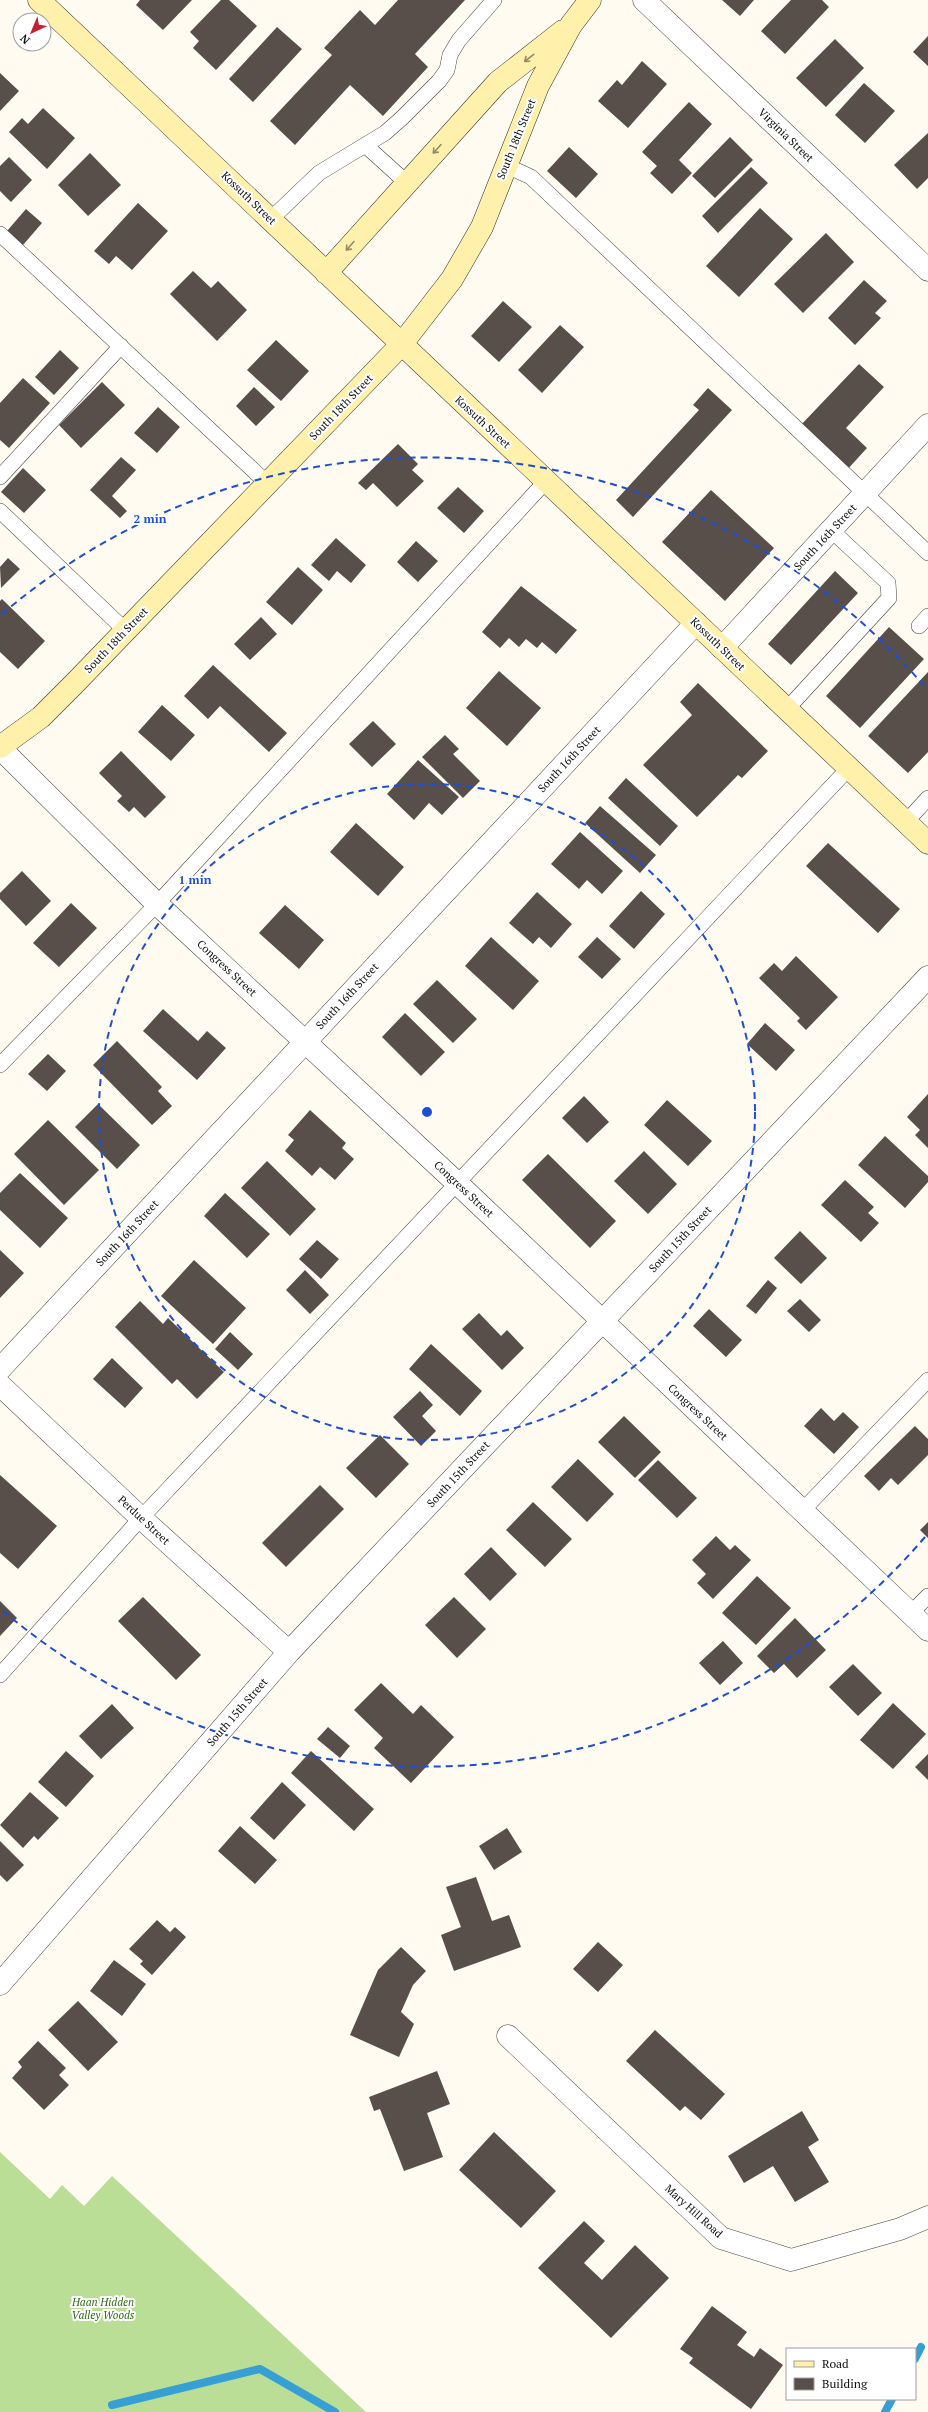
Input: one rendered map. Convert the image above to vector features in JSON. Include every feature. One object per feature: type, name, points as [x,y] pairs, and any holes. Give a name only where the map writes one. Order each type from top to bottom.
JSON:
[{"type":"main road","name":"Kossuth Street","points":[[39,0],[271,219],[401,345],[928,843]]},
{"type":"main road","name":"South 18th Street","points":[[0,747],[41,717],[401,345],[452,278],[482,226],[504,165],[538,86],[571,25],[590,0]]},
{"type":"main road","points":[[326,273],[498,82],[571,25]]},
{"type":"street","name":"Virginia Street","points":[[644,0],[928,270]]},
{"type":"street","name":"South 16th Street","points":[[722,648],[928,425]]},
{"type":"street","name":"South 16th Street","points":[[0,1369],[305,1040],[696,623]]},
{"type":"street","name":"Congress Street","points":[[0,747],[157,904],[305,1040],[458,1184],[928,1630]]},
{"type":"street","name":"South 15th Street","points":[[0,1984],[289,1652],[928,976]]},
{"type":"street","name":"Perdue Street","points":[[0,1385],[141,1518],[289,1652]]},
{"type":"street","name":"Mary Hill Road","points":[[508,2036],[722,2238],[791,2260],[900,2229],[928,2218]]},
{"type":"lane","points":[[271,219],[319,173],[385,133],[439,81],[447,70],[450,54],[459,40],[494,0]]},
{"type":"lane","points":[[365,145],[407,183]]},
{"type":"lane","points":[[504,165],[531,177],[928,553]]},
{"type":"lane","points":[[0,234],[266,483]]},
{"type":"lane","points":[[0,477],[120,346]]},
{"type":"lane","points":[[0,1065],[157,904],[546,481]]},
{"type":"lane","points":[[0,511],[125,630]]},
{"type":"lane","points":[[787,709],[889,598],[888,582],[831,530]]},
{"type":"lane","points":[[0,1675],[141,1518],[458,1184],[849,768]]},
{"type":"lane","points":[[906,822],[928,798]]},
{"type":"lane","points":[[802,1511],[928,1380]]},
{"type":"lane","points":[[911,1613],[928,1596]]},
{"type":"green space","name":"Haan Hidden Valley Woods","points":[[0,2152],[50,2199],[62,2185],[84,2206],[112,2176],[366,2412],[0,2412]]},
{"type":"building","points":[[140,0],[192,0],[163,30],[136,5]]},
{"type":"building","points":[[221,0],[229,0],[257,26],[216,70],[193,48],[199,41],[190,32]]},
{"type":"building","points":[[398,0],[465,0],[415,54],[428,67],[383,116],[350,85],[295,145],[270,121],[332,55],[324,48],[360,10],[375,25]]},
{"type":"building","points":[[722,0],[754,0],[740,16]]},
{"type":"building","points":[[791,0],[822,0],[829,7],[785,54],[761,31]]},
{"type":"building","points":[[277,27],[302,49],[253,102],[229,79]]},
{"type":"building","points":[[928,36],[928,66],[913,52]]},
{"type":"building","points":[[835,39],[864,68],[826,107],[796,78]]},
{"type":"building","points":[[642,61],[667,84],[628,128],[598,101],[617,80],[622,85]]},
{"type":"building","points":[[0,73],[19,91],[0,111]]},
{"type":"building","points":[[864,83],[895,111],[865,143],[835,115]]},
{"type":"building","points":[[689,102],[712,124],[679,160],[692,173],[672,194],[650,173],[657,166],[642,152]]},
{"type":"building","points":[[43,108],[75,138],[47,169],[9,132],[22,118],[28,124]]},
{"type":"building","points":[[928,133],[928,178],[917,189],[894,165]]},
{"type":"building","points":[[730,137],[753,160],[715,198],[692,176]]},
{"type":"building","points":[[569,147],[598,174],[576,198],[547,171]]},
{"type":"building","points":[[90,153],[121,185],[88,216],[58,185]]},
{"type":"building","points":[[9,157],[32,180],[11,202],[0,191],[0,166]]},
{"type":"building","points":[[751,167],[768,183],[718,233],[702,216]]},
{"type":"building","points":[[138,203],[168,231],[132,270],[116,256],[109,264],[94,251]]},
{"type":"building","points":[[760,208],[793,239],[739,297],[706,266]]},
{"type":"building","points":[[26,209],[42,223],[23,245],[7,231]]},
{"type":"building","points":[[826,233],[854,262],[803,313],[774,284]]},
{"type":"building","points":[[193,271],[211,288],[218,281],[247,310],[217,341],[170,294]]},
{"type":"building","points":[[864,280],[887,301],[875,313],[881,318],[855,345],[828,318]]},
{"type":"building","points":[[503,301],[532,327],[499,362],[471,336]]},
{"type":"building","points":[[560,325],[584,347],[542,393],[518,370]]},
{"type":"building","points":[[276,340],[309,371],[281,401],[247,370]]},
{"type":"building","points":[[60,350],[79,368],[54,395],[35,377]]},
{"type":"building","points":[[859,364],[884,387],[846,428],[867,448],[846,471],[799,427]]},
{"type":"building","points":[[23,378],[50,403],[9,448],[0,440],[0,403]]},
{"type":"building","points":[[102,382],[125,405],[81,448],[59,425]]},
{"type":"building","points":[[254,387],[275,407],[256,426],[236,406]]},
{"type":"building","points":[[708,388],[732,410],[633,517],[616,500],[699,410],[693,405]]},
{"type":"building","points":[[158,407],[180,427],[157,453],[134,433]]},
{"type":"building","points":[[398,444],[418,464],[412,470],[424,481],[397,507],[373,483],[366,490],[358,483]]},
{"type":"building","points":[[121,457],[136,470],[112,496],[127,511],[120,518],[90,490]]},
{"type":"building","points":[[23,468],[46,490],[24,513],[1,492]]},
{"type":"building","points":[[458,487],[484,511],[464,533],[437,508]]},
{"type":"building","points":[[711,490],[774,548],[725,601],[662,542]]},
{"type":"building","points":[[336,538],[366,565],[351,583],[337,571],[329,581],[311,565]]},
{"type":"building","points":[[416,541],[438,561],[418,582],[397,562]]},
{"type":"building","points":[[8,558],[20,569],[1,588],[0,567]]},
{"type":"building","points":[[298,567],[323,590],[292,625],[266,602]]},
{"type":"building","points":[[835,571],[858,593],[791,665],[768,644]]},
{"type":"building","points":[[521,586],[577,630],[556,654],[542,642],[537,648],[526,639],[519,647],[509,638],[500,648],[482,632]]},
{"type":"building","points":[[2,599],[45,641],[18,669],[0,652],[0,601]]},
{"type":"building","points":[[261,617],[277,634],[250,660],[234,644]]},
{"type":"building","points":[[889,627],[924,659],[860,728],[826,696]]},
{"type":"building","points":[[213,665],[287,733],[269,752],[220,706],[208,719],[184,696]]},
{"type":"building","points":[[499,671],[541,708],[507,746],[466,708]]},
{"type":"building","points":[[928,672],[928,752],[908,773],[868,736]]},
{"type":"building","points":[[698,683],[768,751],[742,778],[738,775],[697,817],[643,765],[692,715],[680,702]]},
{"type":"building","points":[[162,705],[195,735],[171,761],[138,732]]},
{"type":"building","points":[[373,721],[396,744],[372,767],[349,744]]},
{"type":"building","points":[[445,735],[459,749],[453,754],[480,781],[463,798],[422,757]]},
{"type":"building","points":[[121,751],[166,797],[145,818],[134,807],[129,812],[117,801],[122,796],[99,773]]},
{"type":"building","points":[[418,760],[459,797],[442,815],[429,803],[414,820],[387,794]]},
{"type":"building","points":[[626,778],[678,826],[660,846],[608,798]]},
{"type":"building","points":[[600,806],[656,855],[640,873],[585,823]]},
{"type":"building","points":[[356,823],[404,867],[378,896],[330,852]]},
{"type":"building","points":[[580,832],[623,871],[602,894],[587,880],[579,889],[551,864]]},
{"type":"building","points":[[828,843],[900,909],[878,933],[806,866]]},
{"type":"building","points":[[22,871],[51,901],[26,926],[0,899],[0,893]]},
{"type":"building","points":[[641,891],[665,914],[634,949],[609,926]]},
{"type":"building","points":[[537,892],[572,924],[551,948],[539,937],[533,944],[509,923]]},
{"type":"building","points":[[71,903],[97,928],[59,967],[33,943]]},
{"type":"building","points":[[285,905],[324,940],[299,969],[259,933]]},
{"type":"building","points":[[491,937],[539,981],[513,1010],[465,966]]},
{"type":"building","points":[[597,937],[621,959],[602,979],[578,957]]},
{"type":"building","points":[[796,956],[838,997],[806,1030],[797,1021],[800,1018],[759,978],[774,963],[782,971]]},
{"type":"building","points":[[437,980],[477,1019],[453,1043],[413,1004]]},
{"type":"building","points":[[163,1009],[198,1041],[207,1031],[226,1048],[197,1080],[143,1031]]},
{"type":"building","points":[[405,1013],[445,1052],[421,1076],[382,1037]]},
{"type":"building","points":[[765,1023],[795,1050],[776,1071],[747,1044]]},
{"type":"building","points":[[117,1041],[162,1087],[158,1091],[172,1106],[152,1125],[93,1065]]},
{"type":"building","points":[[48,1054],[66,1071],[47,1091],[28,1074]]},
{"type":"building","points":[[928,1094],[928,1148],[915,1135],[920,1130],[907,1117]]},
{"type":"building","points":[[584,1096],[609,1122],[587,1143],[562,1118]]},
{"type":"building","points":[[667,1100],[712,1141],[688,1166],[644,1125]]},
{"type":"building","points":[[98,1104],[140,1145],[117,1169],[75,1127]]},
{"type":"building","points":[[310,1110],[346,1143],[342,1148],[354,1159],[335,1180],[320,1167],[312,1176],[285,1151],[294,1140],[288,1135]]},
{"type":"building","points":[[48,1120],[99,1170],[64,1205],[14,1154]]},
{"type":"building","points":[[885,1136],[928,1176],[928,1182],[905,1208],[858,1165]]},
{"type":"building","points":[[644,1151],[677,1184],[648,1214],[614,1181]]},
{"type":"building","points":[[548,1154],[616,1221],[590,1248],[522,1180]]},
{"type":"building","points":[[267,1161],[316,1209],[290,1236],[241,1188]]},
{"type":"building","points":[[20,1173],[68,1218],[40,1248],[0,1210],[0,1193]]},
{"type":"building","points":[[845,1180],[874,1207],[868,1213],[879,1223],[861,1242],[821,1205]]},
{"type":"building","points":[[225,1193],[270,1234],[247,1258],[204,1216]]},
{"type":"building","points":[[800,1231],[827,1258],[801,1284],[774,1258]]},
{"type":"building","points":[[317,1240],[339,1259],[321,1279],[299,1259]]},
{"type":"building","points":[[0,1250],[24,1273],[0,1298]]},
{"type":"building","points":[[194,1260],[246,1308],[213,1344],[161,1296]]},
{"type":"building","points":[[305,1270],[329,1295],[310,1314],[286,1290]]},
{"type":"building","points":[[768,1280],[777,1288],[756,1314],[746,1306]]},
{"type":"building","points":[[800,1299],[821,1320],[809,1332],[787,1311]]},
{"type":"building","points":[[140,1301],[163,1324],[168,1318],[224,1372],[197,1399],[177,1379],[172,1384],[115,1327]]},
{"type":"building","points":[[709,1309],[742,1340],[726,1357],[693,1326]]},
{"type":"building","points":[[479,1313],[501,1336],[507,1330],[524,1348],[502,1370],[462,1329]]},
{"type":"building","points":[[230,1332],[253,1354],[238,1370],[215,1349]]},
{"type":"building","points":[[431,1344],[482,1391],[460,1416],[409,1369]]},
{"type":"building","points":[[112,1358],[143,1388],[125,1408],[93,1379]]},
{"type":"building","points":[[420,1391],[433,1405],[422,1416],[436,1431],[421,1446],[393,1417]]},
{"type":"building","points":[[821,1408],[834,1421],[843,1412],[859,1427],[834,1454],[804,1426]]},
{"type":"building","points":[[624,1416],[661,1452],[635,1478],[598,1442]]},
{"type":"building","points":[[915,1426],[928,1439],[928,1455],[898,1485],[891,1478],[879,1491],[864,1476]]},
{"type":"building","points":[[380,1435],[409,1464],[376,1498],[346,1468]]},
{"type":"building","points":[[578,1459],[614,1494],[587,1522],[551,1487]]},
{"type":"building","points":[[658,1460],[697,1498],[677,1518],[638,1480]]},
{"type":"building","points":[[0,1475],[57,1526],[18,1569],[0,1553]]},
{"type":"building","points":[[320,1485],[344,1509],[286,1567],[262,1543]]},
{"type":"building","points":[[533,1502],[572,1539],[545,1567],[506,1530]]},
{"type":"building","points":[[928,1522],[928,1538],[920,1530]]},
{"type":"building","points":[[716,1536],[730,1550],[735,1545],[751,1560],[713,1599],[697,1583],[706,1574],[692,1560]]},
{"type":"building","points":[[491,1547],[517,1574],[490,1601],[464,1574]]},
{"type":"building","points":[[757,1576],[791,1608],[756,1645],[722,1613]]},
{"type":"building","points":[[143,1597],[201,1655],[176,1680],[118,1621]]},
{"type":"building","points":[[454,1597],[486,1629],[457,1658],[425,1625]]},
{"type":"building","points":[[0,1601],[17,1618],[0,1636]]},
{"type":"building","points":[[795,1618],[826,1650],[797,1678],[784,1664],[774,1673],[757,1656]]},
{"type":"building","points":[[723,1641],[743,1663],[720,1685],[699,1663]]},
{"type":"building","points":[[853,1664],[882,1693],[858,1716],[829,1687]]},
{"type":"building","points":[[381,1683],[413,1714],[421,1705],[454,1737],[411,1783],[374,1748],[383,1738],[354,1710]]},
{"type":"building","points":[[893,1703],[926,1734],[893,1769],[860,1740]]},
{"type":"building","points":[[112,1704],[134,1728],[101,1759],[79,1736]]},
{"type":"building","points":[[328,1727],[350,1746],[340,1758],[317,1739]]},
{"type":"building","points":[[66,1751],[94,1776],[66,1807],[38,1782]]},
{"type":"building","points":[[311,1751],[374,1809],[354,1831],[291,1773]]},
{"type":"building","points":[[928,1754],[928,1780],[915,1767]]},
{"type":"building","points":[[282,1782],[306,1805],[274,1840],[250,1818]]},
{"type":"building","points":[[30,1792],[59,1818],[38,1840],[34,1836],[23,1848],[0,1825]]},
{"type":"building","points":[[240,1826],[277,1860],[255,1884],[218,1851]]},
{"type":"building","points":[[507,1828],[522,1852],[494,1870],[479,1846]]},
{"type":"building","points":[[0,1841],[24,1865],[7,1882],[0,1875]]},
{"type":"building","points":[[476,1877],[492,1921],[509,1915],[521,1947],[454,1971],[441,1935],[461,1927],[446,1887]]},
{"type":"building","points":[[157,1920],[170,1932],[175,1927],[186,1937],[152,1975],[140,1964],[143,1961],[129,1949]]},
{"type":"building","points":[[598,1942],[623,1965],[598,1992],[573,1969]]},
{"type":"building","points":[[401,1947],[426,1971],[413,1985],[401,2012],[414,2024],[399,2057],[350,2035],[378,1970]]},
{"type":"building","points":[[114,1960],[146,1984],[122,2016],[90,1991]]},
{"type":"building","points":[[78,2001],[118,2042],[88,2071],[48,2030]]},
{"type":"building","points":[[655,2030],[725,2094],[701,2120],[685,2106],[680,2111],[626,2061]]},
{"type":"building","points":[[38,2041],[66,2068],[59,2075],[69,2085],[44,2110],[12,2078],[22,2067],[18,2062]]},
{"type":"building","points":[[437,2071],[450,2104],[427,2113],[443,2157],[404,2171],[380,2109],[374,2111],[369,2097]]},
{"type":"building","points":[[802,2111],[819,2140],[808,2147],[829,2182],[795,2202],[773,2166],[744,2183],[728,2156]]},
{"type":"building","points":[[494,2132],[556,2191],[521,2228],[459,2170]]},
{"type":"building","points":[[584,2221],[605,2241],[584,2263],[602,2280],[635,2245],[669,2278],[611,2338],[538,2268]]},
{"type":"building","points":[[712,2306],[747,2332],[737,2345],[754,2357],[760,2348],[783,2365],[751,2409],[689,2363],[693,2358],[680,2349]]},
{"type":"waterway","points":[[916,2357],[921,2347]]},
{"type":"waterway","points":[[112,2405],[260,2369],[335,2412]]},
{"type":"waterway","points":[[885,2412],[891,2400]]}]
